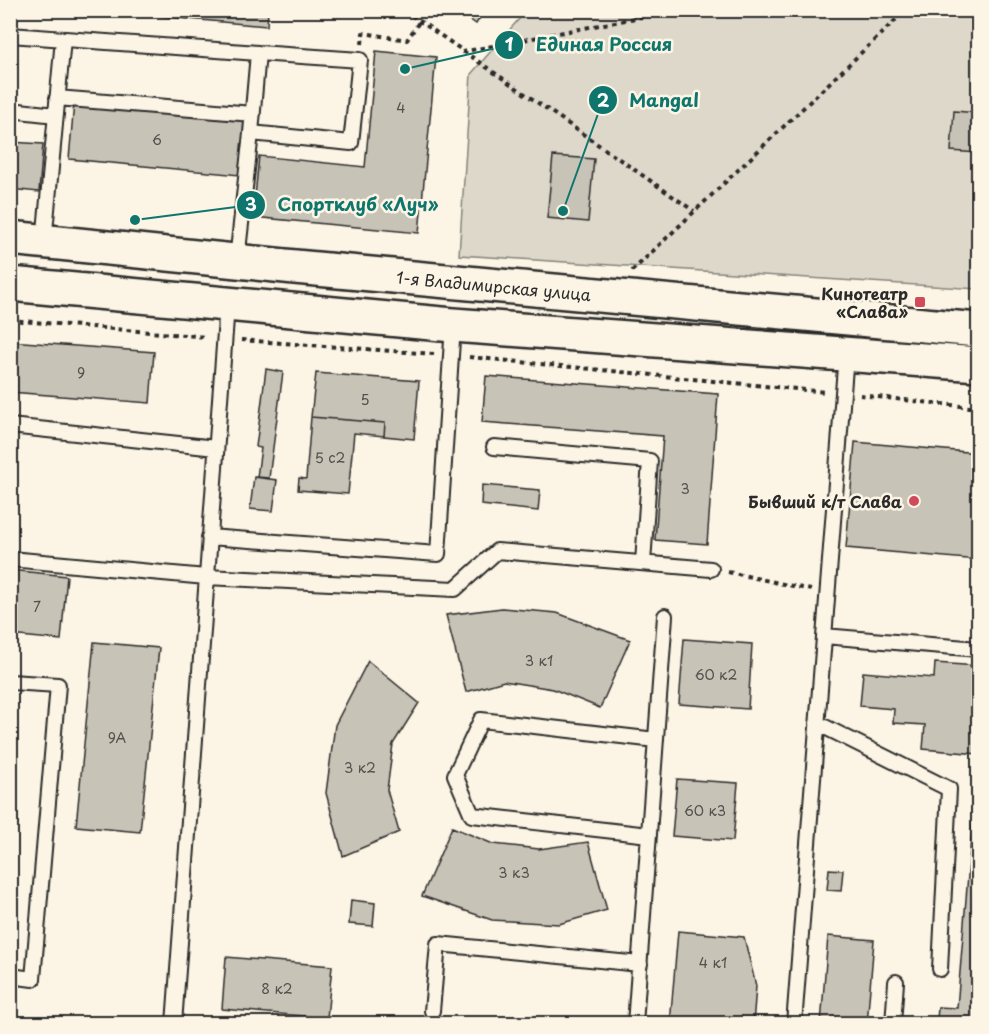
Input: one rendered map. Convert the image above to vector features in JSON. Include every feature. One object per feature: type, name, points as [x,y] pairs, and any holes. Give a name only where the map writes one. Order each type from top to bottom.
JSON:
[{"type":"main road","name":"1-я Владимирская улица","points":[[10,238],[978,330]]},
{"type":"main road","points":[[10,284],[227,304],[452,340],[846,354],[978,364]]},
{"type":"lane","points":[[10,35],[360,60],[351,143],[251,133]]},
{"type":"lane","points":[[44,242],[63,39]]},
{"type":"lane","points":[[237,260],[258,53]]},
{"type":"lane","points":[[57,98],[253,114]]},
{"type":"lane","points":[[10,110],[56,115]]},
{"type":"lane","points":[[174,1023],[227,304]]},
{"type":"lane","points":[[209,537],[438,554],[452,340]]},
{"type":"lane","points":[[794,1023],[846,354]]},
{"type":"lane","points":[[10,426],[216,448]]},
{"type":"lane","points":[[494,447],[650,461],[643,563]]},
{"type":"lane","points":[[10,559],[206,577],[455,589],[497,551],[711,569]]},
{"type":"lane","points":[[635,1023],[665,616]]},
{"type":"lane","points":[[824,636],[978,649]]},
{"type":"lane","points":[[10,682],[58,685],[33,979],[10,975]]},
{"type":"lane","points":[[649,835],[472,815],[455,775],[481,720],[656,740]]},
{"type":"lane","points":[[817,723],[949,789],[940,969]]},
{"type":"lane","points":[[432,1011],[438,944],[640,964]]},
{"type":"lane","points":[[893,1023],[896,982]]},
{"type":"path","points":[[404,10],[418,22],[694,211]]},
{"type":"path","points":[[462,52],[676,10]]},
{"type":"path","points":[[627,276],[906,10]]},
{"type":"path","points":[[363,33],[407,40],[418,22]]},
{"type":"path","points":[[10,320],[224,339],[452,340],[843,394],[978,408]]},
{"type":"path","points":[[711,569],[827,593]]},
{"type":"shaded area","points":[[526,11],[978,11],[978,289],[459,255],[471,74]]},
{"type":"building","points":[[146,10],[268,10],[267,26],[146,15]]},
{"type":"building","points":[[456,10],[485,10],[476,24]]},
{"type":"building","points":[[376,51],[436,57],[419,233],[253,217],[259,156],[365,167]]},
{"type":"building","points":[[74,103],[245,119],[240,175],[69,159]]},
{"type":"building","points":[[954,111],[978,113],[978,153],[951,151]]},
{"type":"building","points":[[10,142],[43,144],[39,192],[10,189]]},
{"type":"building","points":[[553,156],[594,159],[588,222],[547,218]]},
{"type":"building","points":[[10,341],[154,352],[150,403],[10,392]]},
{"type":"building","points":[[266,369],[283,372],[269,478],[257,477],[261,448],[256,447]]},
{"type":"building","points":[[316,373],[419,381],[414,439],[384,436],[385,423],[311,417]]},
{"type":"building","points":[[486,376],[718,394],[707,544],[655,540],[663,436],[482,422]]},
{"type":"building","points":[[311,417],[385,423],[384,436],[354,433],[348,494],[298,490],[299,478],[306,479]]},
{"type":"building","name":"Бывший к/т Слава","points":[[855,442],[978,453],[978,560],[846,548]]},
{"type":"building","points":[[254,477],[277,480],[273,511],[250,509]]},
{"type":"building","points":[[482,485],[540,490],[538,511],[481,505]]},
{"type":"building","points":[[10,570],[67,576],[61,640],[10,635]]},
{"type":"building","points":[[502,608],[557,613],[630,640],[600,708],[553,689],[504,681],[466,692],[446,615]]},
{"type":"building","points":[[684,639],[752,644],[748,709],[679,704]]},
{"type":"building","points":[[94,642],[159,648],[140,832],[76,826]]},
{"type":"building","points":[[368,661],[419,703],[393,744],[387,790],[399,832],[343,856],[326,793],[335,725]]},
{"type":"building","points":[[935,663],[978,666],[978,754],[923,749],[925,725],[893,723],[894,709],[860,706],[863,672],[934,678]]},
{"type":"building","points":[[978,754],[978,1024],[920,1024],[920,1019],[937,1020],[938,1007],[957,1008]]},
{"type":"building","points":[[677,779],[738,783],[733,841],[672,836]]},
{"type":"building","points":[[452,827],[493,844],[539,849],[588,842],[607,910],[559,924],[492,920],[422,896]]},
{"type":"building","points":[[829,869],[843,870],[841,891],[827,890]]},
{"type":"building","points":[[351,900],[375,903],[373,926],[349,924]]},
{"type":"building","points":[[678,931],[744,937],[756,986],[753,1024],[670,1024]]},
{"type":"building","points":[[828,936],[874,940],[867,1024],[821,1024]]},
{"type":"building","points":[[226,957],[332,966],[327,1018],[222,1009]]},
{"type":"place","name":"Единая Россия","points":[[405,69]]},
{"type":"place","name":"Mangal","points":[[563,211]]},
{"type":"place","name":"Спортклуб «Луч»","points":[[135,220]]},
{"type":"place","name":"Кинотеатр «Слава»","points":[[920,302]]},
{"type":"place","name":"Бывший к/т Слава","points":[[914,501]]}]
